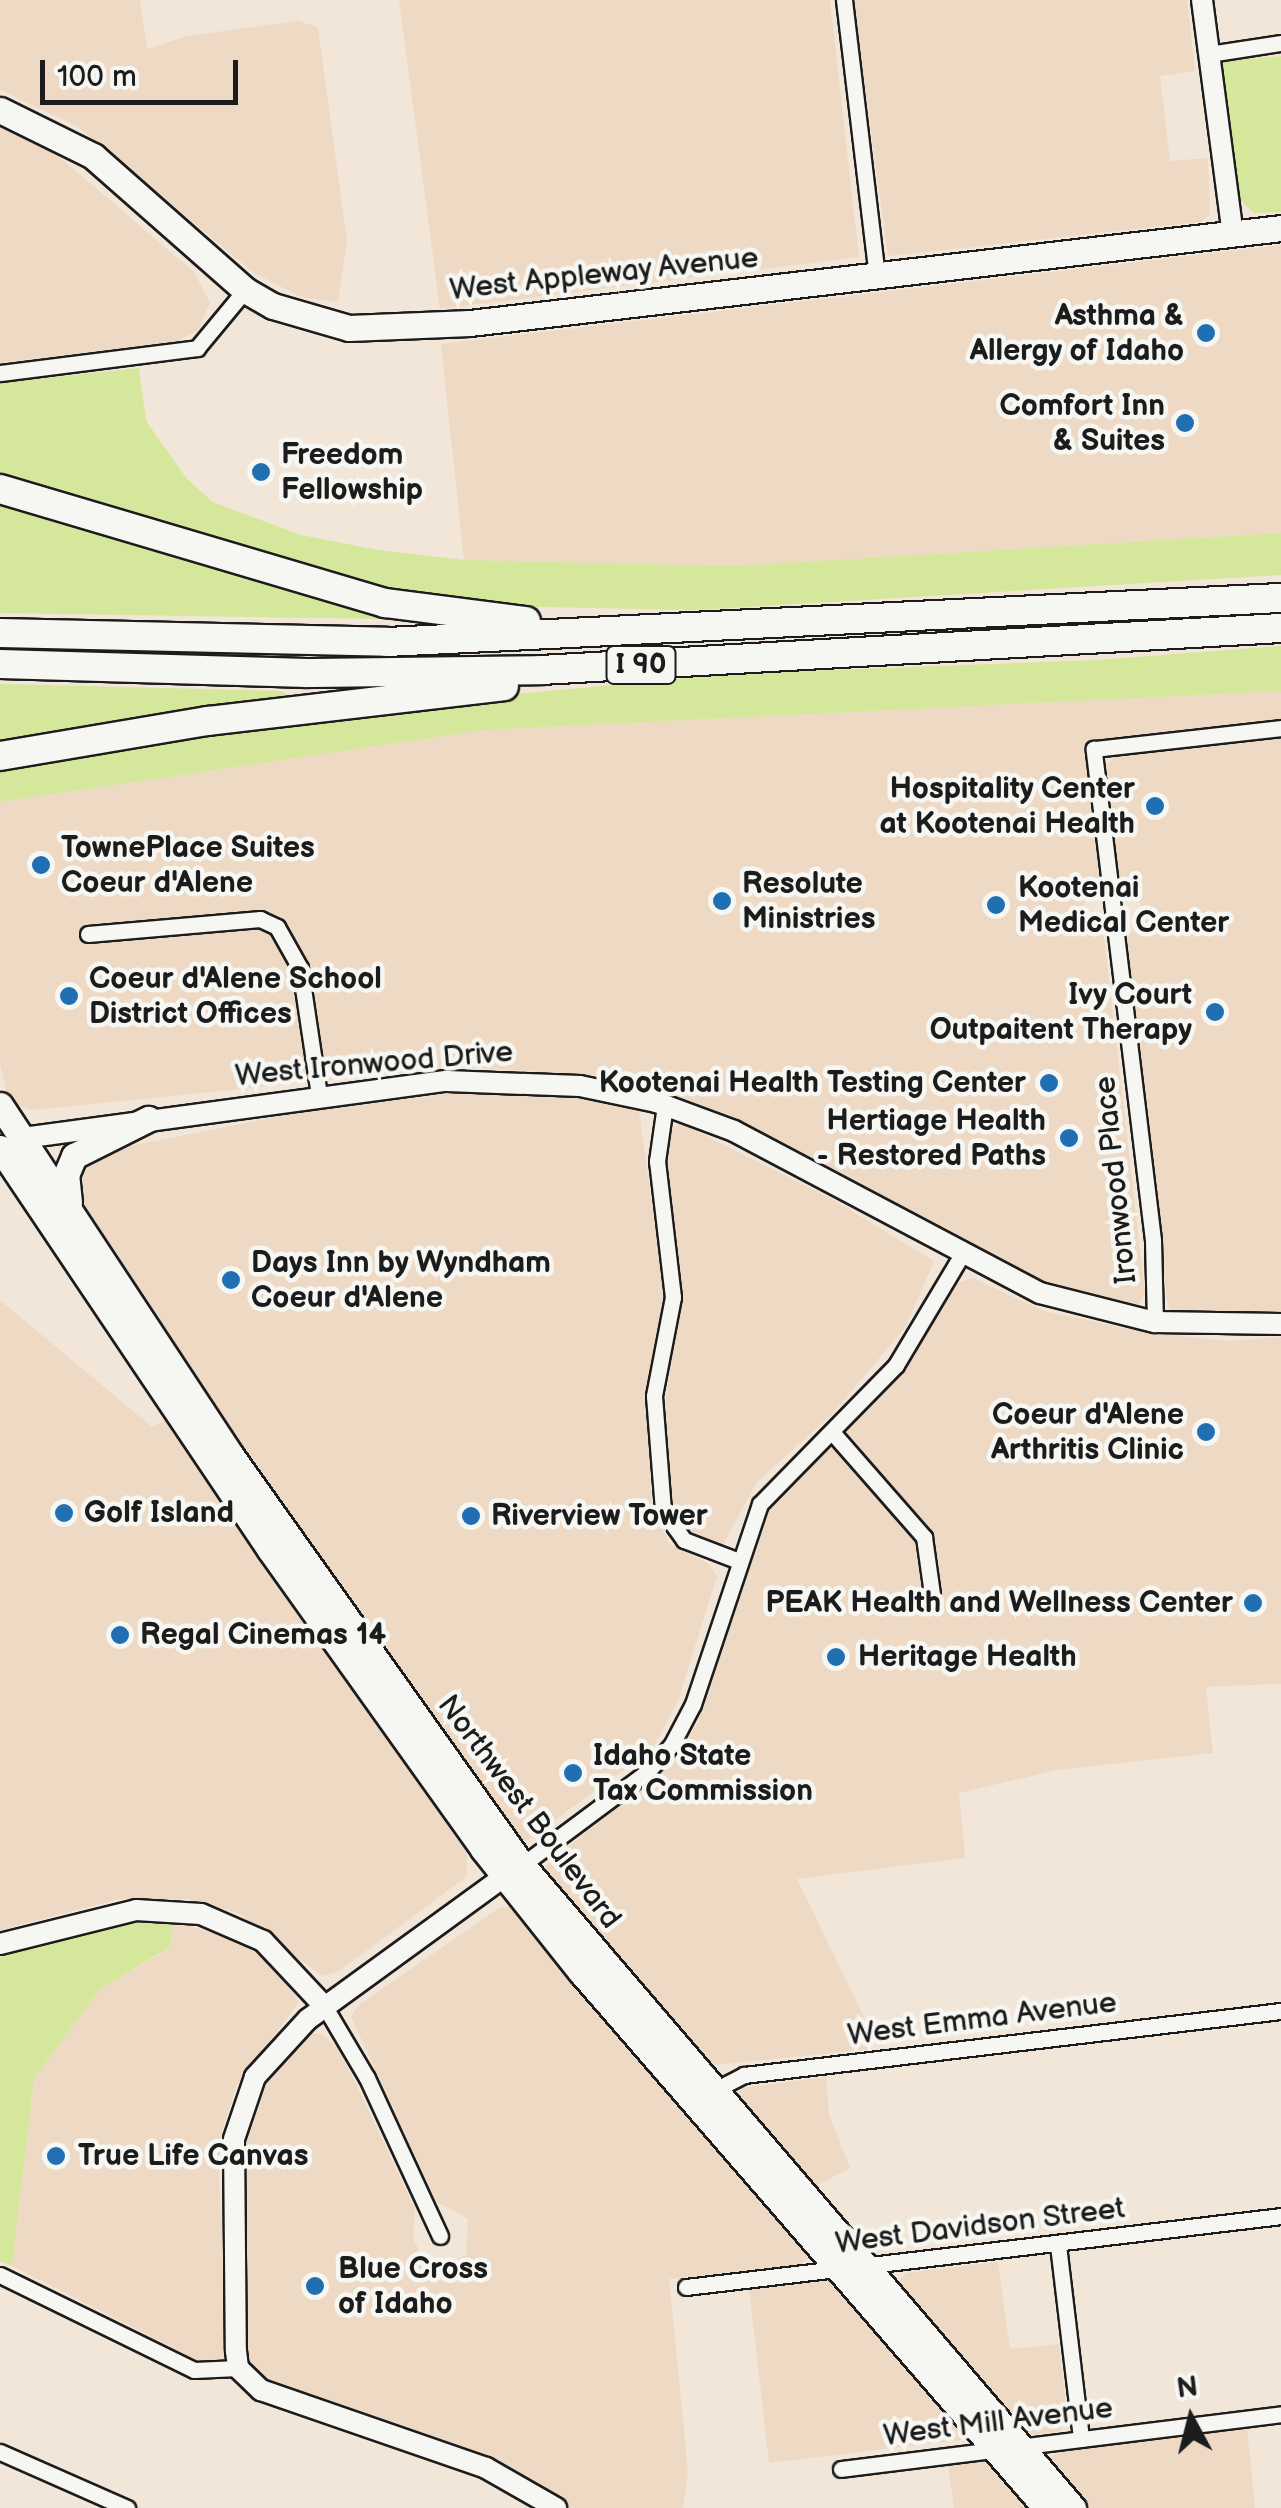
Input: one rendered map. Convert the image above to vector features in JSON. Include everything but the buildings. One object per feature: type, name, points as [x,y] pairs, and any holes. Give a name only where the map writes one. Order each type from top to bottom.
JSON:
[{"type":"highway","points":[[0,489],[386,603],[657,632]]},
{"type":"highway","name":"I 90","points":[[1189,603],[1281,588]]},
{"type":"highway","name":"I 90","points":[[0,634],[387,642],[657,632],[1281,598]]},
{"type":"highway","name":"I 90","points":[[0,664],[307,673],[670,664],[1281,628]]},
{"type":"highway","points":[[1143,636],[1281,636]]},
{"type":"highway","name":"I 90","points":[[0,756],[208,721],[670,664]]},
{"type":"main road","name":"West Appleway Avenue","points":[[0,110],[93,156],[245,290],[273,306],[336,326],[396,328],[1281,228]]},
{"type":"main road","name":"Northwest Boulevard","points":[[0,1105],[8,1142],[32,1196],[270,1550],[513,1870],[1008,2448],[1072,2508]]},
{"type":"main road","points":[[70,1207],[66,1175],[74,1156],[148,1119]]},
{"type":"main road","name":"Northwest Boulevard","points":[[8,1142],[70,1207],[230,1454],[513,1870]]},
{"type":"main road","points":[[0,1184],[32,1196]]},
{"type":"main road","name":"Northwest Boulevard","points":[[1008,2448],[1046,2508]]},
{"type":"street","points":[[844,0],[876,276]]},
{"type":"street","points":[[1202,0],[1232,234]]},
{"type":"street","points":[[1209,54],[1281,44]]},
{"type":"street","points":[[0,373],[197,348],[245,290]]},
{"type":"street","name":"Ironwood Place","points":[[1155,1322],[1153,1240],[1094,750],[1281,728]]},
{"type":"street","points":[[88,934],[260,919],[277,927],[300,968],[319,1095]]},
{"type":"street","name":"West Ironwood Drive","points":[[8,1142],[319,1095],[522,1079],[665,1105],[762,1145],[960,1256],[1040,1293],[1155,1322],[1281,1324]]},
{"type":"street","points":[[665,1105],[657,1161],[673,1297],[654,1396],[662,1512],[684,1540],[738,1562]]},
{"type":"street","points":[[238,2368],[232,2200],[238,2120],[274,2052],[324,2008],[648,1771],[672,1744],[693,1704],[738,1562],[768,1491],[832,1432],[896,1364],[960,1256]]},
{"type":"street","points":[[832,1432],[924,1536],[932,1594]]},
{"type":"street","points":[[0,1944],[136,1910],[201,1914],[263,1941],[324,2008],[367,2078],[440,2236]]},
{"type":"street","name":"West Emma Avenue","points":[[704,2096],[744,2075],[1281,2011]]},
{"type":"street","name":"West Davidson Street","points":[[686,2287],[1281,2216]]},
{"type":"street","points":[[1058,2245],[1081,2439]]},
{"type":"street","points":[[0,2276],[194,2370],[238,2368],[262,2390],[486,2468],[556,2508]]},
{"type":"street","name":"West Mill Avenue","points":[[842,2469],[1281,2414]]},
{"type":"street","points":[[0,2452],[127,2508]]},
{"type":"shaded area","points":[[0,0],[140,0],[147,49],[187,36],[298,21],[318,27],[347,242],[338,302],[301,297],[254,273],[78,127],[0,90]]},
{"type":"shaded area","points":[[399,0],[830,0],[859,257],[440,309]]},
{"type":"shaded area","points":[[853,0],[1187,0],[1195,71],[1160,76],[1170,161],[1208,158],[1210,214],[1201,222],[888,256]]},
{"type":"shaded area","points":[[0,128],[55,153],[194,272],[210,303],[198,330],[178,341],[0,363]]},
{"type":"shaded area","points":[[1281,245],[1281,533],[735,566],[464,560],[441,344]]},
{"type":"shaded area","points":[[1281,691],[1281,722],[1086,743],[1101,875],[1081,911],[1104,937],[1145,1293],[1138,1306],[1050,1287],[734,1119],[594,1075],[457,1067],[33,1110],[9,1104],[0,1063],[0,802],[484,730]]},
{"type":"shaded area","points":[[1281,737],[1281,1313],[1181,1313],[1169,1309],[1167,1299],[1126,941],[1143,911],[1135,889],[1116,877],[1103,769],[1116,755]]},
{"type":"shaded area","points":[[471,1091],[550,1093],[639,1111],[666,1307],[648,1418],[652,1512],[670,1544],[709,1564],[717,1576],[678,1701],[653,1748],[525,1842],[517,1841],[320,1573],[75,1200],[70,1177],[89,1154],[286,1115]]},
{"type":"shaded area","points":[[680,1123],[832,1199],[934,1261],[905,1328],[831,1415],[756,1483],[723,1545],[687,1530],[671,1501],[665,1407],[680,1292],[664,1157],[667,1134]]},
{"type":"shaded area","points":[[973,1278],[1044,1311],[1138,1331],[1228,1341],[1281,1337],[1281,1684],[1206,1687],[1213,1753],[1057,1770],[959,1793],[965,1858],[797,1879],[867,2023],[870,2049],[704,2066],[543,1868],[674,1759],[698,1722],[763,1518],[777,1496],[888,1389],[955,1284]]},
{"type":"shaded area","points":[[0,1300],[152,1427],[171,1418],[467,1854],[466,1877],[338,1972],[322,1976],[238,1913],[189,1899],[119,1899],[0,1930]]},
{"type":"shaded area","points":[[512,1906],[812,2255],[801,2264],[669,2279],[688,2472],[683,2508],[570,2508],[510,2468],[268,2382],[245,2359],[247,2132],[260,2093],[307,2033],[323,2034],[341,2052],[415,2209],[413,2239],[421,2254],[442,2266],[466,2255],[468,2219],[436,2201],[351,2017],[360,2004],[499,1908]]},
{"type":"shaded area","points":[[173,1921],[239,1941],[276,1968],[299,2002],[237,2085],[223,2127],[219,2178],[229,2345],[223,2360],[205,2364],[12,2266],[34,2078],[100,1989],[170,1948]]},
{"type":"shaded area","points":[[826,2077],[829,2115],[850,2168],[809,2190],[735,2096],[742,2088]]},
{"type":"shaded area","points":[[998,2262],[1010,2349],[1059,2344],[1068,2421],[1060,2431],[1025,2436],[895,2285],[906,2273]]},
{"type":"shaded area","points":[[835,2279],[964,2430],[961,2440],[769,2463],[749,2288]]},
{"type":"shaded area","points":[[1247,2428],[1255,2508],[1083,2508],[1048,2461],[1059,2451]]},
{"type":"shaded area","points":[[987,2459],[1035,2508],[954,2508],[948,2463]]},
{"type":"green space","points":[[1281,56],[1281,212],[1254,213],[1237,197],[1219,62]]},
{"type":"green space","points":[[139,368],[146,421],[187,479],[213,502],[301,535],[378,550],[464,560],[735,566],[1281,533],[1281,575],[695,610],[438,605],[0,476],[0,383]]},
{"type":"green space","points":[[0,498],[385,615],[386,619],[0,613]]},
{"type":"green space","points":[[1281,646],[1281,691],[484,730],[0,802],[0,766],[366,708],[731,674],[1096,660]]},
{"type":"green space","points":[[0,684],[282,691],[287,695],[0,742]]},
{"type":"green space","points":[[173,1921],[170,1947],[100,1989],[34,2078],[12,2266],[0,2261],[0,1955],[120,1924]]},
{"type":"place","name":"Asthma & Allergy of Idaho","points":[[1206,333]]},
{"type":"place","name":"Comfort Inn & Suites","points":[[1185,423]]},
{"type":"place","name":"Freedom Fellowship","points":[[261,472]]},
{"type":"place","name":"Hospitality Center at Kootenai Health","points":[[1155,806]]},
{"type":"place","name":"TownePlace Suites Coeur d'Alene","points":[[41,865]]},
{"type":"place","name":"Resolute Ministries","points":[[722,901]]},
{"type":"place","name":"Kootenai Medical Center","points":[[996,905]]},
{"type":"place","name":"Coeur d'Alene School District Offices","points":[[69,996]]},
{"type":"place","name":"Ivy Court Outpaitent Therapy","points":[[1215,1012]]},
{"type":"place","name":"Kootenai Health Testing Center","points":[[1049,1083]]},
{"type":"place","name":"Hertiage Health - Restored Paths","points":[[1069,1138]]},
{"type":"place","name":"Days Inn by Wyndham Coeur d'Alene","points":[[231,1280]]},
{"type":"place","name":"Coeur d'Alene Arthritis Clinic","points":[[1206,1432]]},
{"type":"place","name":"Golf Island","points":[[64,1513]]},
{"type":"place","name":"Riverview Tower","points":[[471,1516]]},
{"type":"place","name":"PEAK Health and Wellness Center","points":[[1253,1603]]},
{"type":"place","name":"Regal Cinemas 14","points":[[120,1635]]},
{"type":"place","name":"Heritage Health","points":[[836,1657]]},
{"type":"place","name":"Idaho State Tax Commission","points":[[573,1773]]},
{"type":"place","name":"True Life Canvas","points":[[56,2156]]},
{"type":"place","name":"Blue Cross of Idaho","points":[[315,2286]]}]
